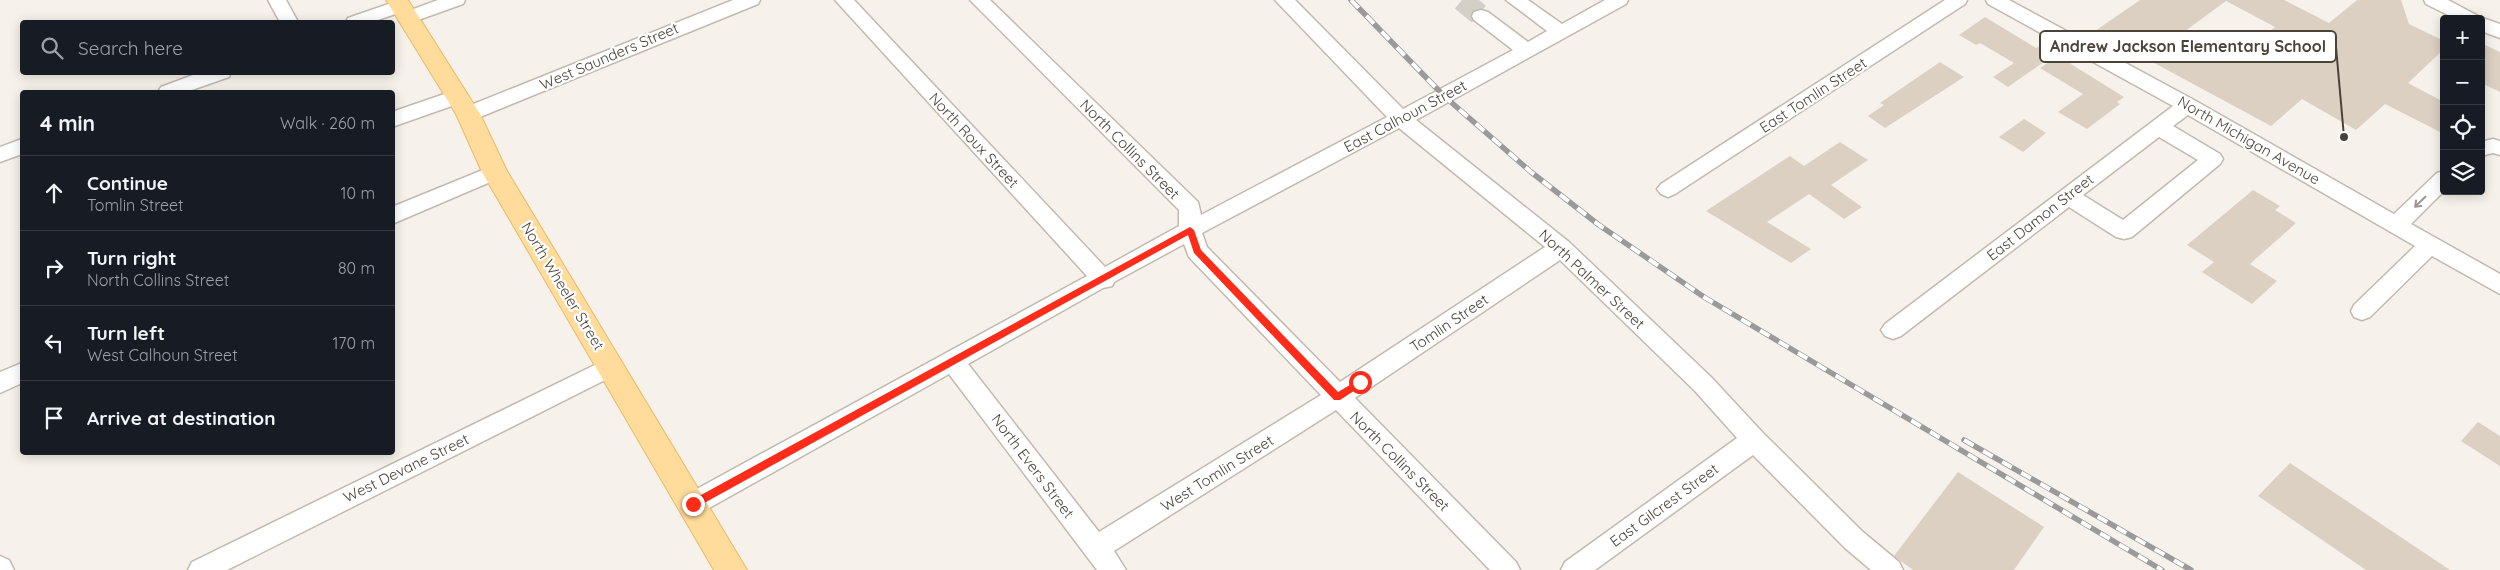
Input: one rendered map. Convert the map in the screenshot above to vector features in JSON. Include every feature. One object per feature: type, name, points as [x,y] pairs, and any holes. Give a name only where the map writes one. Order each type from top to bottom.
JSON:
[{"type":"main road","name":"North Wheeler Street","points":[[401,8],[462,106],[495,172],[731,570]]},
{"type":"street","points":[[277,0],[288,20]]},
{"type":"street","points":[[362,20],[401,8],[456,0]]},
{"type":"street","name":"West Saunders Street","points":[[395,119],[462,106],[644,44],[686,24],[751,0]]},
{"type":"street","name":"North Roux Street","points":[[844,0],[1104,280]]},
{"type":"street","name":"North Collins Street","points":[[978,0],[1190,208],[1190,230],[1197,251],[1507,570]]},
{"type":"street","name":"North Palmer Street","points":[[1284,0],[1401,119],[1561,248],[1703,384],[1754,440],[1854,540],[1890,570]]},
{"type":"street","points":[[1515,0],[1561,32]]},
{"type":"street","name":"East Calhoun Street","points":[[693,504],[1104,280],[1190,230],[1401,119],[1619,0]]},
{"type":"street","name":"East Tomlin Street","points":[[1668,189],[1958,0]]},
{"type":"street","name":"North Michigan Avenue","points":[[1995,0],[2187,104],[2500,285]]},
{"type":"street","points":[[2433,0],[2464,15]]},
{"type":"street","points":[[1481,16],[1527,51]]},
{"type":"street","points":[[2485,25],[2500,32]]},
{"type":"street","points":[[173,90],[214,75]]},
{"type":"street","name":"East Damon Street","points":[[1894,330],[2187,104]]},
{"type":"street","points":[[2068,196],[2124,231],[2213,159],[2158,127]]},
{"type":"street","points":[[2485,148],[2492,146],[2500,148]]},
{"type":"street","points":[[0,155],[20,147]]},
{"type":"street","points":[[395,215],[495,172]]},
{"type":"street","points":[[2396,225],[2440,182]]},
{"type":"street","points":[[2362,311],[2430,245]]},
{"type":"street","name":"Tomlin Street","points":[[1337,397],[1561,248]]},
{"type":"street","name":"North Evers Street","points":[[954,362],[1113,570]]},
{"type":"street","name":"West Devane Street","points":[[201,570],[611,366]]},
{"type":"street","points":[[0,383],[20,374]]},
{"type":"street","name":"West Tomlin Street","points":[[1096,548],[1337,397]]},
{"type":"street","name":"East Gilcrest Street","points":[[1574,570],[1754,440]]},
{"type":"building","points":[[2140,0],[2284,0],[2329,23],[2357,0],[2401,0],[2409,24],[2440,39],[2440,53],[2408,83],[2440,100],[2440,132],[2385,104],[2356,130],[2302,99],[2271,126],[2095,31]],"holes":[[[2226,1],[2275,27],[2233,62],[2181,34]]]},
{"type":"building","points":[[1985,17],[2036,48],[2041,45],[2051,57],[2008,87],[1993,77],[2014,63],[1980,43],[1976,45],[1959,35]]},
{"type":"building","points":[[2485,45],[2500,52],[2500,92],[2485,85]]},
{"type":"building","points":[[2058,56],[2124,97],[2117,102],[2120,104],[2087,129],[2058,112],[2083,94],[2040,68]]},
{"type":"building","points":[[1940,62],[1964,77],[1885,128],[1868,116],[1884,105],[1880,103]]},
{"type":"building","points":[[2024,119],[2046,133],[2023,152],[1999,137]]},
{"type":"building","points":[[1840,142],[1868,160],[1831,185],[1862,207],[1844,219],[1809,194],[1767,222],[1811,249],[1791,263],[1706,211],[1790,156],[1804,166]]},
{"type":"building","points":[[2253,190],[2280,206],[2275,210],[2296,223],[2250,264],[2277,281],[2252,304],[2202,272],[2214,262],[2187,245]]},
{"type":"building","points":[[2478,422],[2500,436],[2500,466],[2461,441]]},
{"type":"building","points":[[2290,463],[2450,570],[2366,570],[2258,496]]},
{"type":"building","points":[[1958,472],[2044,527],[2014,570],[1913,570],[1894,556]]},
{"type":"tunnel","points":[[1462,0],[1481,16]]},
{"type":"railway","points":[[1351,0],[1444,96],[1531,172],[1599,225],[1704,297],[2162,570]]},
{"type":"railway","points":[[1964,440],[2191,570]]},
{"type":"place","name":"Andrew Jackson Elementary School","points":[[2344,137]]},
{"type":"route","points":[[693,504],[1104,280],[1190,230],[1197,251],[1337,397],[1360,382]]}]
